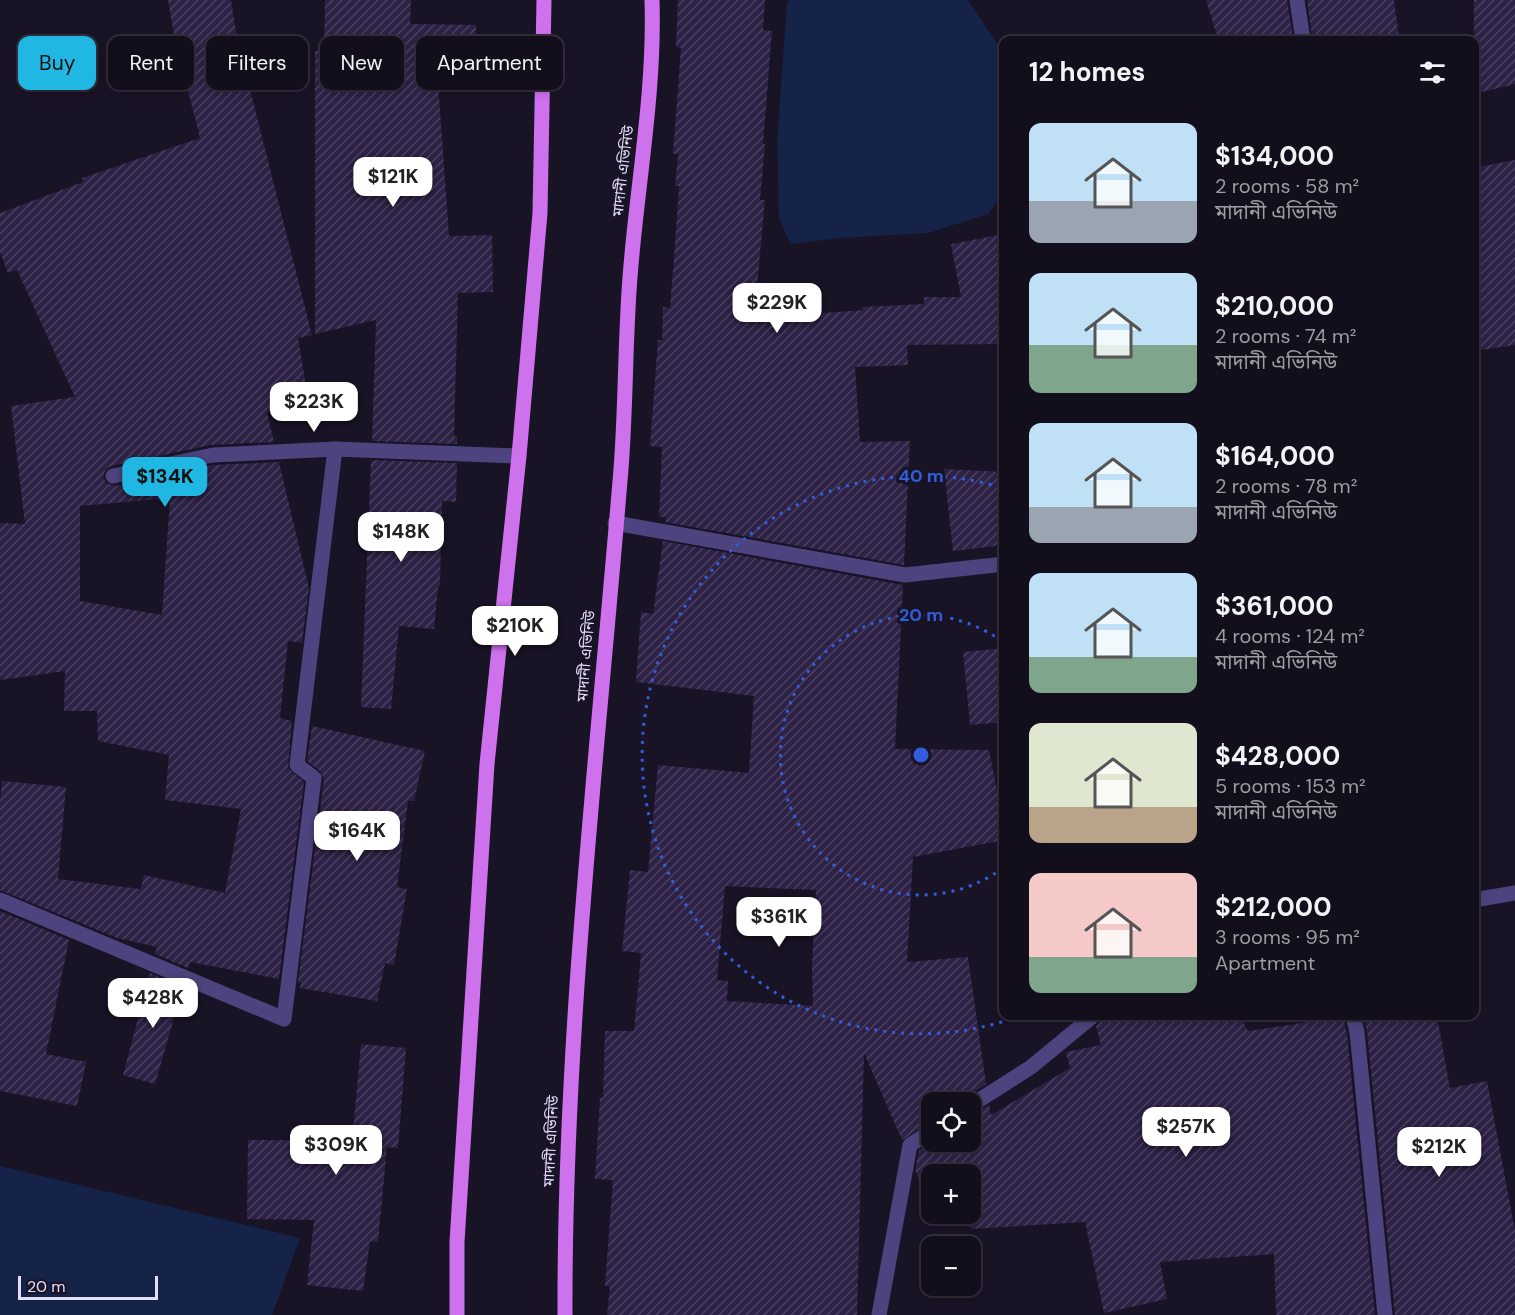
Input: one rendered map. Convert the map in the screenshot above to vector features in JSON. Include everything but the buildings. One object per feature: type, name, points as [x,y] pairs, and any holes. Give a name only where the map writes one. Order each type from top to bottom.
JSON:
[{"type":"main road","points":[[457,1315],[457,1242],[487,764],[519,456],[540,213],[544,0]]},
{"type":"main road","name":"মাদানী এভিনিউ","points":[[565,1315],[565,1217],[584,890],[621,467],[630,277],[650,97],[652,0]]},
{"type":"street","points":[[1297,0],[1302,36]]},
{"type":"street","points":[[113,476],[213,455],[335,449],[519,456]]},
{"type":"street","points":[[0,900],[284,1019],[314,778],[297,765],[335,449]]},
{"type":"street","points":[[615,523],[905,575],[999,565]]},
{"type":"street","points":[[1479,899],[1515,892]]},
{"type":"street","points":[[981,1099],[1031,1066],[1088,1020]]},
{"type":"street","points":[[1354,1020],[1385,1315]]},
{"type":"street","points":[[879,1315],[910,1144],[921,1138]]},
{"type":"water","points":[[791,0],[968,0],[999,46],[999,199],[988,214],[928,233],[841,238],[790,244],[779,217],[777,142],[787,2]]},
{"type":"water","points":[[0,1166],[300,1238],[272,1315],[0,1315]]}]
